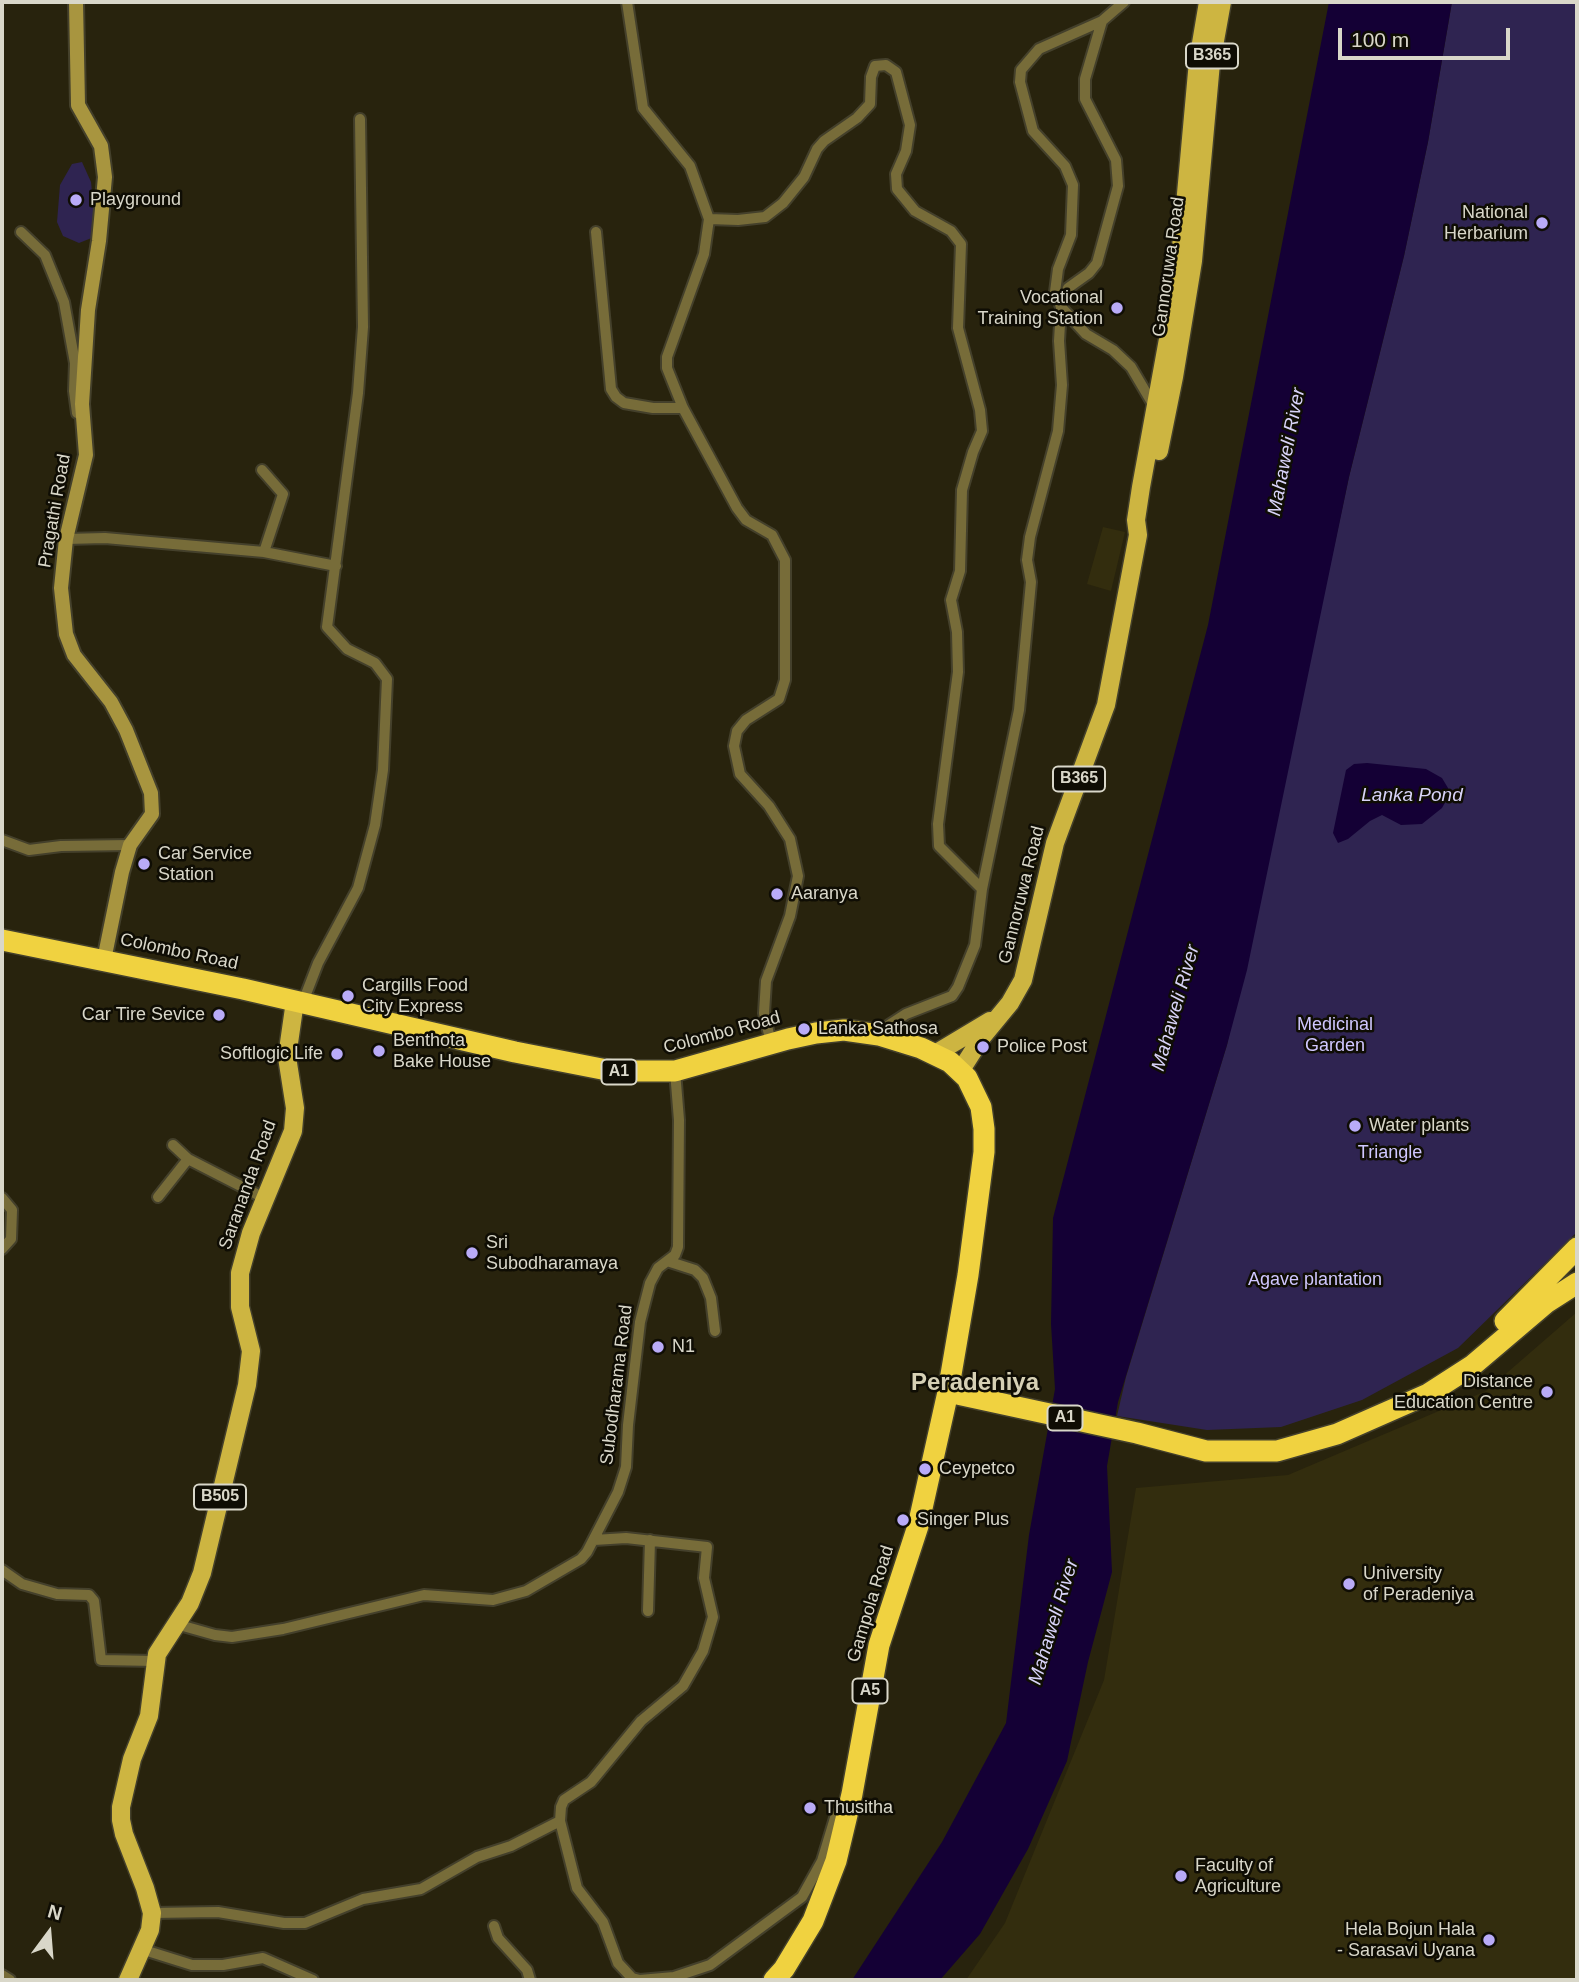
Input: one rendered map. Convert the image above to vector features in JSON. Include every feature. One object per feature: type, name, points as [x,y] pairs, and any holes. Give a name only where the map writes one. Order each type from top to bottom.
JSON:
[{"type":"highway","name":"Colombo Road","points":[[2,940],[299,1001],[590,1068],[640,1073],[675,1071],[771,1044],[830,1031],[858,1031],[880,1035],[935,1054],[961,1070],[974,1087],[985,1129],[968,1275],[948,1392]]},
{"type":"highway","name":"A1","points":[[1137,1433],[1206,1442],[1278,1439],[1359,1413],[1448,1369],[1496,1331],[1577,1248]]},
{"type":"highway","name":"A1","points":[[948,1392],[1137,1433],[1206,1451],[1277,1451],[1337,1434],[1428,1394],[1473,1365],[1546,1303],[1577,1283]]},
{"type":"highway","name":"Gampola Road","points":[[774,1980],[792,1956],[822,1900],[839,1851],[879,1645],[918,1526],[948,1392]]},
{"type":"main road","name":"Gannoruwa Road","points":[[961,1070],[1010,1003],[1023,980],[1055,843],[1105,705],[1138,535],[1149,503],[1187,302],[1199,216],[1198,61],[1208,2]]},
{"type":"main road","name":"Gannoruwa Road","points":[[1138,535],[1136,520],[1178,270],[1200,111],[1222,2]]},
{"type":"main road","name":"Sarananda Road","points":[[152,1913],[124,1834],[121,1814],[132,1759],[149,1716],[156,1661],[163,1642],[190,1603],[202,1573],[247,1385],[251,1352],[240,1307],[240,1273],[247,1244],[288,1147],[294,1120],[295,1108],[287,1057],[299,1001]]},
{"type":"main road","name":"Gannoruwa Road","points":[[935,1054],[999,1015]]},
{"type":"main road","points":[[128,1980],[150,1930],[152,1913]]},
{"type":"street","name":"Pragathi Road","points":[[76,2],[78,105],[101,146],[105,177],[99,241],[88,310],[82,404],[86,455],[66,539],[61,588],[66,634],[74,655],[111,702],[126,730],[151,793],[152,814],[130,845],[104,960]]},
{"type":"street","points":[[627,2],[643,108],[690,166],[709,219],[704,254],[667,357],[667,368],[683,408],[737,508],[746,520],[772,535],[785,560],[785,680],[779,699],[746,719],[737,731],[734,746],[740,774],[769,806],[790,839],[798,876],[790,916],[766,981],[764,1013],[771,1044]]},
{"type":"street","points":[[1124,2],[1102,21],[1039,49],[1021,70],[1020,82],[1033,131],[1065,166],[1073,185],[1071,235],[1058,269],[1055,292],[1061,307],[1086,334],[1113,350],[1130,367],[1142,382],[1155,408]]},
{"type":"street","points":[[880,1035],[889,1025],[906,1014],[952,996],[975,945],[982,889],[1019,710],[1031,582],[1027,560],[1030,537],[1058,431],[1062,385],[1059,341],[1061,307],[1068,288],[1089,273],[1097,263],[1118,186],[1116,160],[1085,99],[1085,79],[1102,21]]},
{"type":"street","points":[[709,219],[765,217],[783,203],[804,177],[817,149],[857,118],[870,104],[871,77],[875,66],[886,65],[896,72],[910,125],[906,151],[896,174],[897,189],[915,211],[951,231],[961,244],[958,328],[980,411],[982,431],[962,490],[960,571],[951,600],[957,632],[958,672],[938,824],[939,846],[982,889]]},
{"type":"street","points":[[299,1001],[358,888],[375,825],[383,770],[387,679],[375,663],[346,649],[327,626],[358,393],[363,327],[360,119]]},
{"type":"street","points":[[21,232],[45,255],[64,302],[75,363],[74,391],[84,464]]},
{"type":"street","points":[[596,232],[611,388],[615,397],[624,403],[653,408],[683,408]]},
{"type":"street","points":[[262,470],[283,494],[264,552]]},
{"type":"street","points":[[66,539],[105,538],[264,552],[336,566]]},
{"type":"street","points":[[2,840],[29,850],[61,846],[130,845]]},
{"type":"street","name":"Subodharama Road","points":[[177,1624],[232,1637],[283,1629],[424,1595],[493,1600],[526,1591],[581,1559],[594,1540],[618,1492],[626,1466],[640,1322],[650,1283],[658,1268],[675,1255],[678,1247],[679,1120],[675,1071]]},
{"type":"street","points":[[173,1145],[188,1159],[266,1199]]},
{"type":"street","points":[[158,1197],[188,1159]]},
{"type":"street","points":[[2,1198],[12,1210],[12,1239],[2,1249]]},
{"type":"street","points":[[667,1261],[695,1270],[703,1278],[711,1298],[715,1331]]},
{"type":"street","points":[[594,1540],[626,1538],[707,1548],[704,1578],[713,1617],[703,1651],[683,1686],[641,1721],[592,1782],[564,1800],[560,1821],[577,1888],[603,1922],[618,1963],[632,1978],[640,1980],[674,1977],[710,1965],[803,1897],[822,1861],[835,1818],[852,1794]]},
{"type":"street","points":[[648,1611],[650,1540]]},
{"type":"street","points":[[2,1570],[22,1584],[57,1594],[89,1595],[94,1601],[101,1660],[156,1661]]},
{"type":"street","points":[[152,1913],[218,1912],[284,1923],[305,1923],[363,1899],[421,1889],[477,1857],[511,1846],[560,1821]]},
{"type":"street","points":[[494,1926],[498,1938],[527,1970],[530,1980]]},
{"type":"street","points":[[141,1950],[192,1965],[232,1965],[263,1958],[313,1980]]},
{"type":"street","points":[[2,1975],[10,1980]]},
{"type":"shaded area","points":[[1103,527],[1125,532],[1111,591],[1087,584]]},
{"type":"shaded area","name":"University of Peradeniya","points":[[1577,1312],[1577,1980],[966,1980],[1005,1923],[1104,1680],[1136,1488],[1288,1475],[1486,1391]]},
{"type":"green space","name":"Triangle","points":[[1452,2],[1577,2],[1577,1232],[1458,1348],[1362,1400],[1281,1427],[1207,1430],[1117,1416],[1126,1377],[1227,1045],[1349,477],[1404,256],[1428,142]]},
{"type":"green space","name":"Playground","points":[[82,162],[91,182],[95,222],[94,237],[79,243],[63,236],[57,222],[60,185],[72,164]]},
{"type":"water","name":"Mahaweli River","points":[[1329,2],[1452,2],[1428,142],[1404,256],[1349,477],[1247,970],[1227,1045],[1118,1402],[1107,1466],[1112,1572],[1088,1662],[1067,1761],[1028,1849],[980,1934],[940,1980],[852,1980],[942,1842],[1006,1723],[1029,1535],[1055,1389],[1051,1324],[1053,1218],[1208,625]]},
{"type":"water","name":"Lanka Pond","points":[[1354,764],[1426,769],[1442,778],[1448,788],[1448,797],[1442,808],[1422,824],[1401,825],[1382,815],[1338,843],[1333,833],[1346,770]]},
{"type":"place","name":"Playground","points":[[76,200]]},
{"type":"place","name":"National Herbarium","points":[[1542,223]]},
{"type":"place","name":"Vocational Training Station","points":[[1117,308]]},
{"type":"place","name":"Car Service Station","points":[[144,864]]},
{"type":"place","name":"Aaranya","points":[[777,894]]},
{"type":"place","name":"Cargills Food City Express","points":[[348,996]]},
{"type":"place","name":"Car Tire Sevice","points":[[219,1015]]},
{"type":"place","name":"Lanka Sathosa","points":[[804,1029]]},
{"type":"place","name":"Police Post","points":[[983,1047]]},
{"type":"place","name":"Benthota Bake House","points":[[379,1051]]},
{"type":"place","name":"Softlogic Life","points":[[337,1054]]},
{"type":"place","name":"Water plants","points":[[1355,1126]]},
{"type":"place","name":"Sri Subodharamaya","points":[[472,1253]]},
{"type":"place","name":"N1","points":[[658,1347]]},
{"type":"place","name":"Distance Education Centre","points":[[1547,1392]]},
{"type":"place","name":"Ceypetco","points":[[925,1469]]},
{"type":"place","name":"Singer Plus","points":[[903,1520]]},
{"type":"place","name":"University of Peradeniya","points":[[1349,1584]]},
{"type":"place","name":"Thusitha","points":[[810,1808]]},
{"type":"place","name":"Faculty of Agriculture","points":[[1181,1876]]},
{"type":"place","name":"Hela Bojun Hala - Sarasavi Uyana","points":[[1489,1940]]},
{"type":"district","name":"Peradeniya","points":[[975,1383]]},
{"type":"park label","name":"Medicinal Garden","points":[[1335,1035]]},
{"type":"park label","name":"Agave plantation","points":[[1315,1280]]}]
